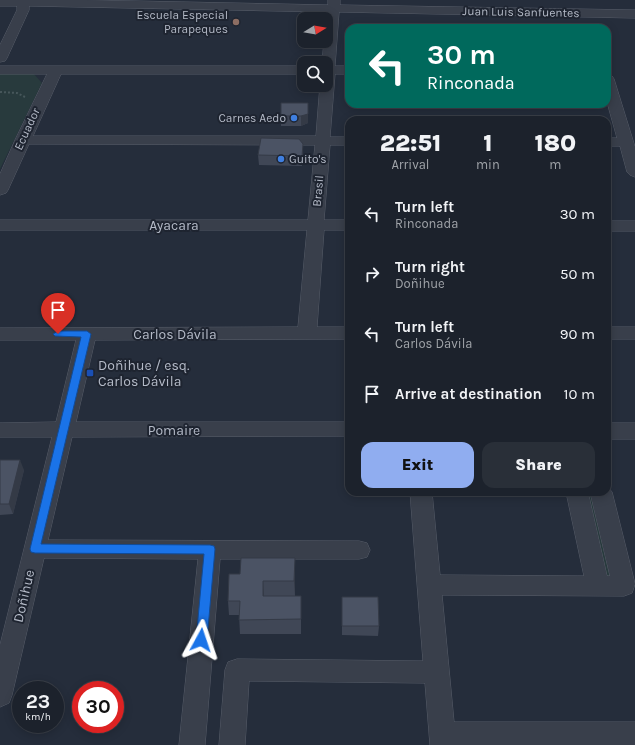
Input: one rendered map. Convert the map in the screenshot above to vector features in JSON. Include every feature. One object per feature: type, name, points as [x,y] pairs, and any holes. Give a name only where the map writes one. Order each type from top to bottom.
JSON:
[{"type":"street","points":[[0,58],[23,10],[24,1]]},
{"type":"street","name":"Juan Luis Sanfuentes","points":[[0,2],[334,4],[589,18],[635,14]]},
{"type":"street","name":"Brasil","points":[[328,56],[334,4]]},
{"type":"street","points":[[0,70],[297,70]]},
{"type":"street","name":"Ecuador","points":[[0,190],[22,140],[56,70]]},
{"type":"street","points":[[333,70],[345,70]]},
{"type":"street","name":"Brasil","points":[[307,333],[325,92]]},
{"type":"street","points":[[611,92],[635,172]]},
{"type":"street","points":[[22,140],[345,141]]},
{"type":"street","points":[[611,142],[626,142]]},
{"type":"street","name":"Ayacara","points":[[0,225],[345,225]]},
{"type":"street","points":[[611,226],[635,226]]},
{"type":"street","name":"Carlos Dávila","points":[[0,334],[345,333]]},
{"type":"street","points":[[611,333],[635,333]]},
{"type":"street","name":"Doñihue","points":[[1,686],[87,334]]},
{"type":"street","name":"Pomaire","points":[[0,430],[345,430]]},
{"type":"street","points":[[611,431],[635,431]]},
{"type":"street","points":[[421,496],[443,739],[635,734]]},
{"type":"street","points":[[579,496],[598,586]]},
{"type":"street","points":[[429,585],[624,586],[602,496]]},
{"type":"street","points":[[35,549],[359,550]]},
{"type":"street","points":[[192,745],[210,549]]},
{"type":"street","points":[[232,745],[237,670],[437,672]]},
{"type":"path","points":[[0,92],[17,93],[27,98],[42,99]]},
{"type":"shaded area","points":[[33,73],[42,83],[0,169],[0,74]]},
{"type":"shaded area","points":[[583,496],[597,496],[616,578],[599,578]]},
{"type":"building","points":[[281,103],[308,103],[308,114],[301,116],[281,116]]},
{"type":"building","points":[[261,138],[299,139],[303,144],[302,156],[258,155]]},
{"type":"building","points":[[0,460],[20,460],[9,504],[0,504]]},
{"type":"building","points":[[241,558],[295,558],[294,581],[263,581],[263,596],[301,596],[301,619],[239,620],[240,601],[228,601],[229,574],[240,574]]},
{"type":"building","points":[[342,597],[378,597],[379,626],[342,626]]},
{"type":"place","name":"Escuela Especial Parapeques","points":[[236,22]]},
{"type":"place","name":"Carnes Aedo","points":[[294,118]]},
{"type":"place","name":"Guito's","points":[[281,159]]},
{"type":"place","name":"Doñihue / esq. Carlos Dávila","points":[[90,373]]},
{"type":"route","points":[[58,334],[87,334],[35,549],[210,549],[201,640]]}]
